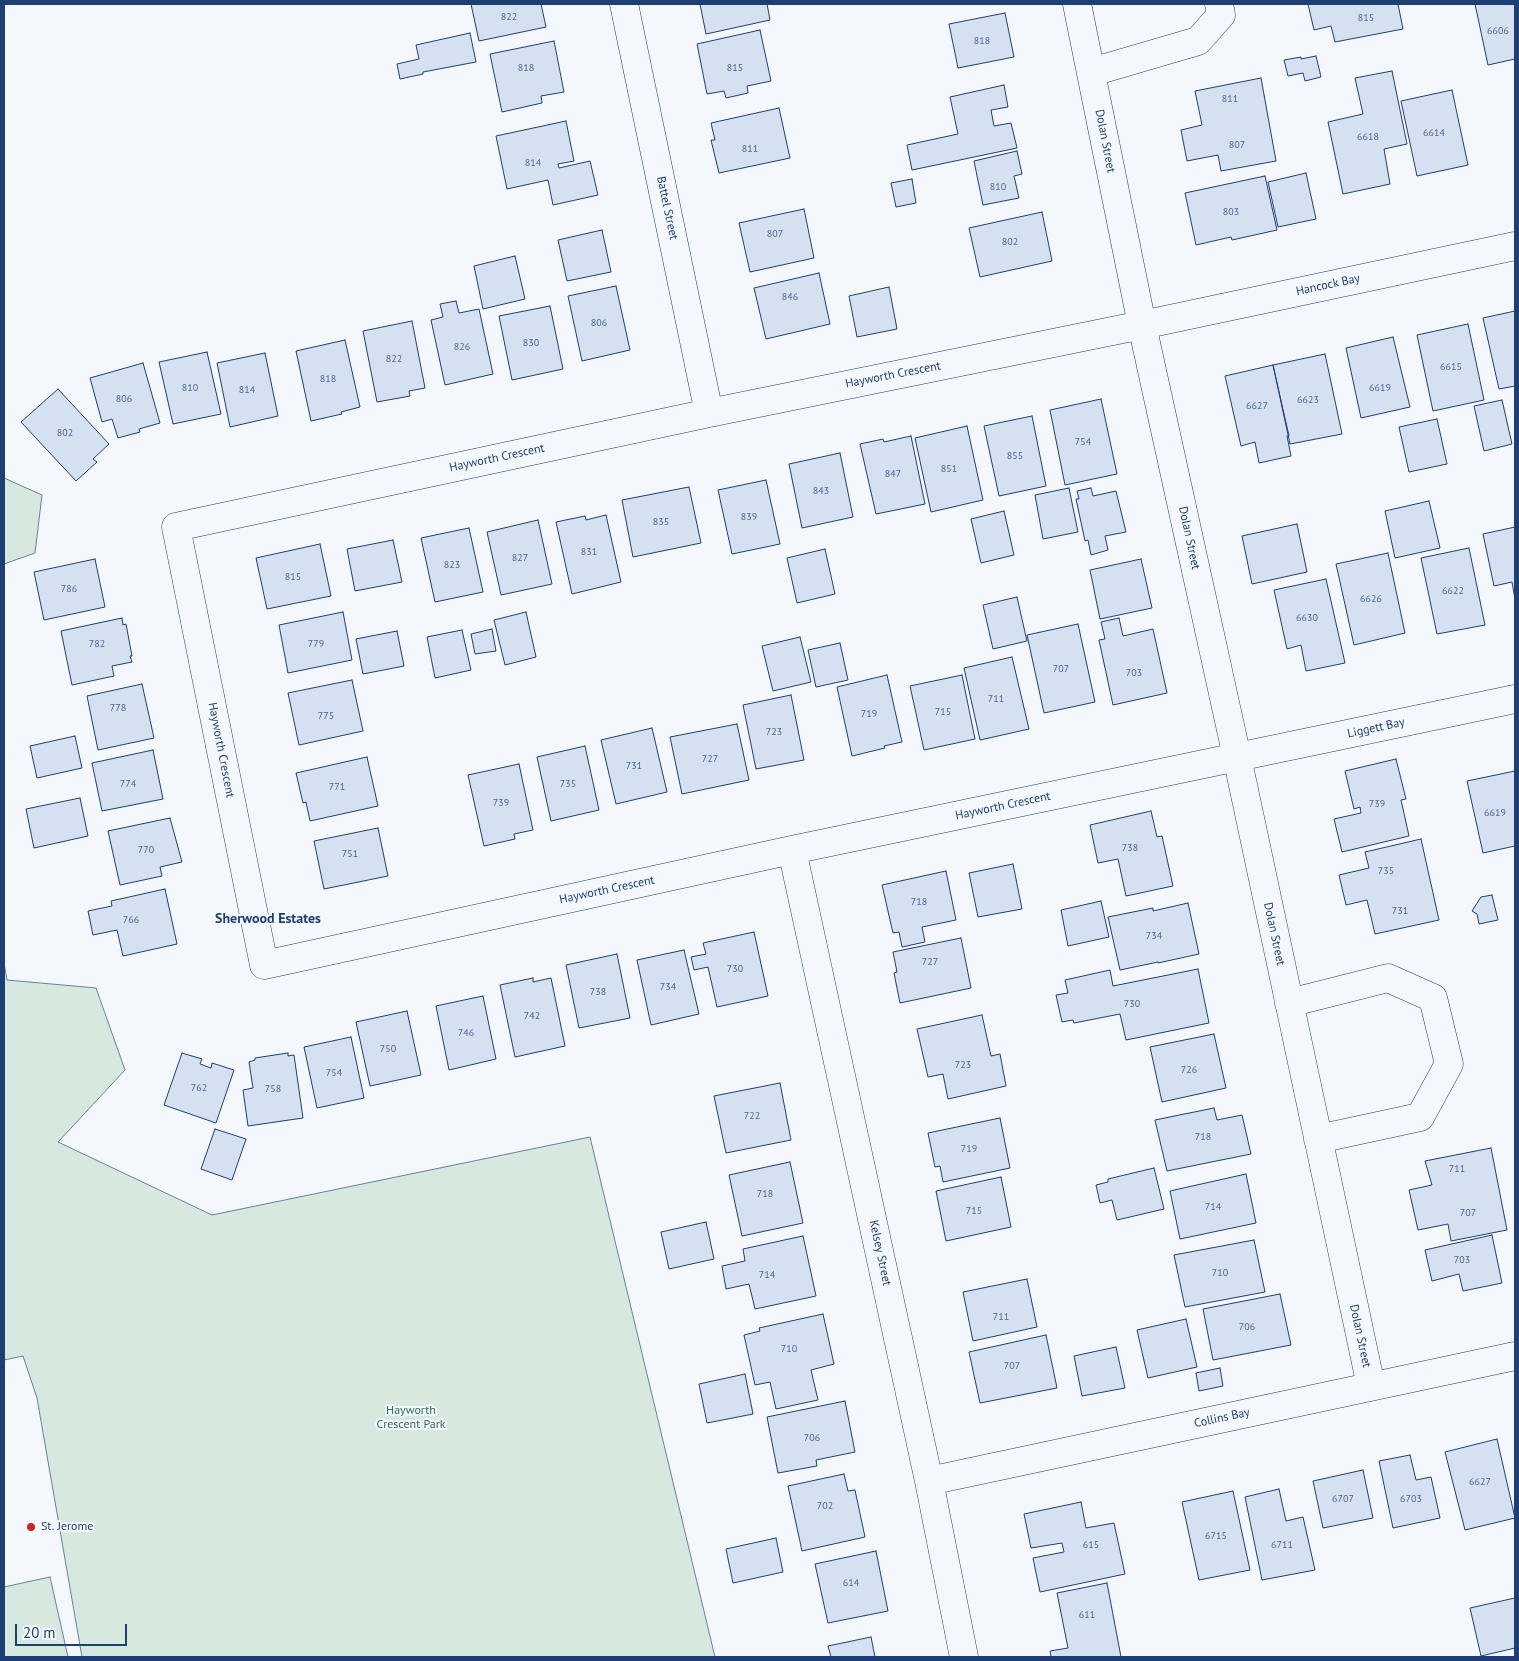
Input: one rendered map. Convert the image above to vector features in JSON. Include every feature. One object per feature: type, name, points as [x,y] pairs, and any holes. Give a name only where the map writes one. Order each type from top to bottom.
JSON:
[{"type":"street","name":"Battel Street","points":[[624,4],[709,413]]},
{"type":"street","name":"Dolan Street","points":[[1077,4],[1142,325],[1237,757],[1371,1386]]},
{"type":"street","points":[[1092,72],[1198,42],[1221,15],[1219,4]]},
{"type":"street","name":"Hancock Bay","points":[[1142,325],[1515,246]]},
{"type":"street","name":"Hayworth Crescent","points":[[1142,325],[709,413],[176,527],[264,965],[792,850],[1237,757]]},
{"type":"street","name":"Liggett Bay","points":[[1237,757],[1515,699]]},
{"type":"street","name":"Kelsey Street","points":[[792,850],[929,1481],[964,1657]]},
{"type":"street","points":[[1289,1003],[1388,978],[1433,998],[1449,1064],[1420,1117],[1318,1139]]},
{"type":"street","name":"Collins Bay","points":[[929,1481],[1515,1356]]},
{"type":"green space","points":[[4,478],[42,495],[35,553],[4,564]]},
{"type":"green space","name":"Hayworth Crescent Park","points":[[4,963],[7,980],[96,988],[125,1070],[58,1142],[212,1215],[590,1137],[715,1657],[82,1657],[37,1398],[23,1356],[4,1360]]},
{"type":"green space","points":[[50,1577],[68,1657],[4,1657],[4,1587]]},
{"type":"building","points":[[471,4],[541,4],[546,27],[479,41]]},
{"type":"building","points":[[700,4],[767,4],[770,20],[706,34]]},
{"type":"building","points":[[1308,4],[1398,4],[1403,29],[1335,42],[1331,26],[1314,30]]},
{"type":"building","points":[[1475,4],[1515,4],[1515,59],[1488,65]]},
{"type":"building","points":[[1005,13],[1014,57],[958,68],[949,24]]},
{"type":"building","points":[[760,30],[771,81],[747,86],[748,93],[726,98],[724,91],[707,94],[697,44]]},
{"type":"building","points":[[470,33],[476,62],[423,72],[423,74],[400,79],[397,64],[419,59],[416,45]]},
{"type":"building","points":[[554,41],[564,92],[541,96],[542,103],[502,112],[490,54]]},
{"type":"building","points":[[1316,56],[1321,77],[1305,81],[1303,73],[1288,76],[1284,60]]},
{"type":"building","points":[[1392,71],[1407,144],[1384,149],[1390,184],[1343,194],[1328,122],[1363,114],[1355,78]]},
{"type":"building","points":[[1261,78],[1276,161],[1221,171],[1218,155],[1187,161],[1181,130],[1202,125],[1195,91]]},
{"type":"building","points":[[1004,85],[1008,107],[991,110],[994,126],[1011,123],[1017,148],[912,170],[907,145],[958,134],[950,97]]},
{"type":"building","points":[[1452,90],[1468,165],[1417,176],[1401,101]]},
{"type":"building","points":[[779,108],[790,158],[719,173],[711,140],[715,140],[711,123]]},
{"type":"building","points":[[566,121],[574,161],[558,164],[559,168],[590,161],[598,195],[553,205],[548,180],[507,189],[496,136]]},
{"type":"building","points":[[1017,151],[1022,174],[1014,176],[1019,198],[983,205],[974,161]]},
{"type":"building","points":[[1306,173],[1316,219],[1278,227],[1268,182]]},
{"type":"building","points":[[1265,176],[1277,230],[1232,240],[1231,237],[1196,245],[1185,193]]},
{"type":"building","points":[[912,179],[916,203],[896,207],[891,183]]},
{"type":"building","points":[[804,209],[814,258],[750,272],[739,223]]},
{"type":"building","points":[[1042,212],[1052,261],[980,277],[969,228]]},
{"type":"building","points":[[602,230],[611,272],[567,281],[558,240]]},
{"type":"building","points":[[515,256],[525,299],[483,309],[474,266]]},
{"type":"building","points":[[819,273],[830,324],[766,339],[754,288]]},
{"type":"building","points":[[616,286],[630,350],[582,361],[568,296]]},
{"type":"building","points":[[889,287],[897,329],[857,337],[849,296]]},
{"type":"building","points":[[456,301],[459,313],[479,309],[493,374],[445,385],[431,320],[443,317],[440,304]]},
{"type":"building","points":[[550,306],[563,369],[512,380],[499,316]]},
{"type":"building","points":[[1515,311],[1515,386],[1499,389],[1483,318]]},
{"type":"building","points":[[412,321],[425,388],[409,391],[410,396],[377,402],[363,331]]},
{"type":"building","points":[[1468,324],[1484,400],[1433,411],[1417,335]]},
{"type":"building","points":[[1393,337],[1410,407],[1361,418],[1346,348]]},
{"type":"building","points":[[345,340],[360,407],[341,412],[342,414],[311,421],[296,351]]},
{"type":"building","points":[[207,352],[221,414],[173,424],[159,362]]},
{"type":"building","points":[[265,353],[278,416],[230,427],[217,363]]},
{"type":"building","points":[[1325,354],[1342,434],[1290,444],[1273,365]]},
{"type":"building","points":[[143,363],[160,423],[139,429],[140,432],[118,438],[112,419],[102,422],[90,378]]},
{"type":"building","points":[[1273,365],[1289,436],[1287,436],[1291,456],[1259,463],[1255,442],[1241,446],[1225,376]]},
{"type":"building","points":[[58,389],[109,444],[93,459],[97,462],[76,481],[21,422]]},
{"type":"building","points":[[1101,399],[1117,474],[1065,485],[1050,410]]},
{"type":"building","points":[[1502,400],[1512,444],[1484,451],[1474,406]]},
{"type":"building","points":[[1032,416],[1046,486],[999,496],[984,426]]},
{"type":"building","points":[[1437,419],[1447,464],[1409,472],[1399,427]]},
{"type":"building","points":[[967,426],[983,500],[931,512],[915,438]]},
{"type":"building","points":[[911,436],[925,504],[876,514],[860,444],[883,439],[884,442]]},
{"type":"building","points":[[840,453],[853,517],[802,528],[789,464]]},
{"type":"building","points":[[766,480],[780,544],[732,554],[718,490]]},
{"type":"building","points":[[689,487],[701,543],[633,557],[622,500]]},
{"type":"building","points":[[1069,488],[1078,532],[1043,539],[1035,495]]},
{"type":"building","points":[[1091,488],[1093,496],[1116,491],[1126,532],[1105,536],[1108,550],[1091,555],[1088,540],[1085,541],[1076,499],[1079,499],[1077,491]]},
{"type":"building","points":[[1429,501],[1440,548],[1395,558],[1385,511]]},
{"type":"building","points":[[1004,511],[1014,555],[981,563],[971,519]]},
{"type":"building","points":[[606,515],[621,582],[572,594],[556,522],[585,516],[586,520]]},
{"type":"building","points":[[538,520],[552,584],[501,595],[487,532]]},
{"type":"building","points":[[1297,524],[1307,572],[1252,584],[1242,536]]},
{"type":"building","points":[[1515,527],[1515,599],[1512,582],[1494,586],[1483,534]]},
{"type":"building","points":[[469,528],[483,592],[435,602],[421,538]]},
{"type":"building","points":[[393,540],[402,582],[355,591],[347,549]]},
{"type":"building","points":[[320,544],[331,596],[267,609],[256,558]]},
{"type":"building","points":[[1469,548],[1485,625],[1437,634],[1421,558]]},
{"type":"building","points":[[825,549],[835,594],[797,603],[787,558]]},
{"type":"building","points":[[1388,553],[1405,633],[1354,645],[1336,564]]},
{"type":"building","points":[[95,559],[105,607],[44,620],[34,572]]},
{"type":"building","points":[[1141,559],[1152,608],[1100,619],[1090,570]]},
{"type":"building","points":[[1326,579],[1345,663],[1306,671],[1301,645],[1287,649],[1274,590]]},
{"type":"building","points":[[1017,597],[1027,641],[993,649],[983,605]]},
{"type":"building","points":[[343,612],[352,660],[288,673],[279,625]]},
{"type":"building","points":[[526,612],[536,657],[505,665],[494,620]]},
{"type":"building","points":[[122,618],[123,625],[126,624],[132,662],[112,666],[114,676],[72,685],[61,631]]},
{"type":"building","points":[[1119,618],[1123,636],[1153,629],[1167,693],[1113,705],[1099,640],[1105,639],[1101,622]]},
{"type":"building","points":[[1078,624],[1095,702],[1044,713],[1027,635]]},
{"type":"building","points":[[492,629],[496,651],[475,654],[471,634]]},
{"type":"building","points":[[462,630],[471,670],[435,678],[427,637]]},
{"type":"building","points":[[397,631],[404,666],[363,674],[356,639]]},
{"type":"building","points":[[800,637],[811,682],[773,691],[762,646]]},
{"type":"building","points":[[840,643],[848,680],[816,687],[808,650]]},
{"type":"building","points":[[1012,657],[1029,729],[980,740],[964,668]]},
{"type":"building","points":[[887,675],[902,742],[852,756],[837,687]]},
{"type":"building","points":[[962,675],[975,739],[924,750],[910,686]]},
{"type":"building","points":[[352,680],[363,731],[299,745],[288,693]]},
{"type":"building","points":[[142,684],[154,738],[98,750],[87,696]]},
{"type":"building","points":[[791,695],[804,760],[756,769],[743,705]]},
{"type":"building","points":[[737,724],[749,780],[682,794],[670,737]]},
{"type":"building","points":[[652,728],[667,792],[616,804],[601,740]]},
{"type":"building","points":[[75,736],[82,768],[37,778],[30,746]]},
{"type":"building","points":[[585,746],[599,810],[551,821],[537,757]]},
{"type":"building","points":[[153,750],[163,799],[102,811],[92,763]]},
{"type":"building","points":[[367,757],[378,806],[310,821],[306,802],[303,803],[296,773]]},
{"type":"building","points":[[1396,759],[1406,799],[1401,800],[1409,836],[1342,852],[1334,819],[1361,813],[1360,807],[1354,809],[1345,771]]},
{"type":"building","points":[[519,764],[533,830],[514,834],[515,839],[484,846],[468,775]]},
{"type":"building","points":[[1515,771],[1515,846],[1483,853],[1467,781]]},
{"type":"building","points":[[80,798],[88,836],[34,848],[26,809]]},
{"type":"building","points":[[1151,811],[1157,837],[1162,836],[1173,886],[1126,896],[1118,859],[1098,863],[1090,825]]},
{"type":"building","points":[[170,818],[182,862],[160,867],[162,876],[120,885],[108,831]]},
{"type":"building","points":[[378,828],[388,876],[324,889],[314,841]]},
{"type":"building","points":[[1421,839],[1439,920],[1375,934],[1367,900],[1346,905],[1339,875],[1369,868],[1365,852]]},
{"type":"building","points":[[1013,864],[1022,909],[978,917],[969,873]]},
{"type":"building","points":[[946,871],[956,920],[922,927],[925,942],[902,947],[899,932],[893,933],[882,885]]},
{"type":"building","points":[[165,889],[177,944],[123,956],[117,930],[93,935],[88,911],[112,906],[111,901]]},
{"type":"building","points":[[1492,895],[1498,920],[1479,924],[1477,914],[1472,911],[1481,897]]},
{"type":"building","points":[[1101,901],[1109,937],[1068,946],[1061,910]]},
{"type":"building","points":[[1188,903],[1199,954],[1120,970],[1108,917],[1153,908],[1153,911]]},
{"type":"building","points":[[754,932],[768,996],[717,1007],[708,967],[694,970],[691,957],[706,954],[703,943]]},
{"type":"building","points":[[961,938],[971,988],[900,1003],[894,973],[897,972],[893,952]]},
{"type":"building","points":[[684,950],[699,1014],[651,1025],[637,960]]},
{"type":"building","points":[[617,954],[630,1018],[579,1028],[566,965]]},
{"type":"building","points":[[1198,969],[1209,1023],[1126,1040],[1120,1014],[1074,1023],[1073,1020],[1062,1022],[1056,995],[1068,993],[1065,980],[1110,970],[1113,986]]},
{"type":"building","points":[[533,978],[533,982],[551,978],[565,1046],[515,1057],[500,985]]},
{"type":"building","points":[[483,996],[496,1059],[449,1070],[436,1006]]},
{"type":"building","points":[[407,1011],[421,1075],[370,1086],[356,1022]]},
{"type":"building","points":[[982,1015],[991,1056],[1000,1054],[1006,1086],[948,1099],[943,1074],[928,1077],[917,1029]]},
{"type":"building","points":[[1214,1034],[1226,1088],[1162,1102],[1150,1047]]},
{"type":"building","points":[[351,1037],[364,1098],[317,1108],[304,1047]]},
{"type":"building","points":[[182,1053],[202,1059],[200,1064],[211,1068],[212,1063],[234,1070],[216,1123],[164,1105]]},
{"type":"building","points":[[288,1053],[288,1056],[294,1055],[303,1118],[248,1126],[243,1090],[253,1088],[249,1062],[255,1060],[255,1058]]},
{"type":"building","points":[[780,1083],[791,1140],[726,1153],[714,1096]]},
{"type":"building","points":[[1214,1108],[1217,1120],[1242,1115],[1251,1154],[1167,1171],[1155,1120]]},
{"type":"building","points":[[1000,1118],[1010,1168],[943,1182],[940,1166],[935,1167],[928,1133]]},
{"type":"building","points":[[215,1129],[246,1139],[232,1180],[201,1169]]},
{"type":"building","points":[[1491,1148],[1507,1230],[1451,1241],[1448,1224],[1418,1230],[1409,1190],[1432,1185],[1425,1161]]},
{"type":"building","points":[[790,1162],[803,1223],[742,1236],[729,1175]]},
{"type":"building","points":[[1154,1168],[1164,1209],[1117,1220],[1112,1200],[1100,1203],[1096,1185],[1108,1182],[1108,1179]]},
{"type":"building","points":[[1246,1174],[1256,1223],[1180,1239],[1170,1191]]},
{"type":"building","points":[[1001,1177],[1011,1227],[946,1241],[936,1191]]},
{"type":"building","points":[[706,1222],[714,1259],[669,1269],[661,1232]]},
{"type":"building","points":[[1492,1235],[1502,1283],[1463,1291],[1459,1274],[1432,1281],[1425,1250]]},
{"type":"building","points":[[803,1236],[816,1296],[755,1309],[749,1284],[726,1289],[722,1266],[745,1261],[743,1249]]},
{"type":"building","points":[[1254,1240],[1265,1292],[1185,1307],[1174,1255]]},
{"type":"building","points":[[1027,1279],[1037,1327],[973,1341],[963,1292]]},
{"type":"building","points":[[1280,1294],[1291,1345],[1213,1360],[1203,1309]]},
{"type":"building","points":[[823,1314],[834,1364],[811,1370],[818,1400],[776,1409],[770,1382],[755,1385],[744,1335],[760,1331],[759,1328]]},
{"type":"building","points":[[1186,1319],[1197,1367],[1148,1378],[1137,1330]]},
{"type":"building","points":[[1046,1335],[1057,1388],[980,1403],[969,1352]]},
{"type":"building","points":[[1116,1347],[1125,1388],[1082,1396],[1074,1356]]},
{"type":"building","points":[[1220,1368],[1223,1386],[1199,1391],[1196,1373]]},
{"type":"building","points":[[745,1374],[753,1414],[707,1423],[699,1384]]},
{"type":"building","points":[[845,1401],[855,1452],[816,1460],[817,1466],[778,1473],[767,1417]]},
{"type":"building","points":[[1497,1439],[1515,1518],[1465,1530],[1445,1452]]},
{"type":"building","points":[[1410,1455],[1416,1480],[1431,1477],[1440,1518],[1393,1528],[1379,1461]]},
{"type":"building","points":[[1363,1470],[1373,1518],[1323,1528],[1313,1481]]},
{"type":"building","points":[[844,1474],[848,1491],[855,1490],[865,1537],[802,1551],[788,1486]]},
{"type":"building","points":[[1279,1489],[1286,1521],[1303,1517],[1315,1570],[1262,1580],[1245,1497]]},
{"type":"building","points":[[1233,1491],[1250,1570],[1199,1580],[1182,1502]]},
{"type":"building","points":[[1081,1502],[1086,1528],[1114,1523],[1125,1574],[1040,1592],[1033,1558],[1064,1552],[1062,1543],[1031,1548],[1024,1514]]},
{"type":"building","points":[[776,1538],[783,1572],[733,1583],[726,1549]]},
{"type":"building","points":[[876,1551],[888,1611],[828,1623],[815,1564]]},
{"type":"building","points":[[1107,1583],[1121,1657],[1051,1657],[1050,1651],[1068,1648],[1057,1593]]},
{"type":"building","points":[[1515,1598],[1515,1648],[1481,1656],[1470,1608]]},
{"type":"building","points":[[871,1637],[875,1657],[831,1657],[828,1646]]},
{"type":"place","name":"St. Jerome","points":[[31,1527]]},
{"type":"district","name":"Sherwood Estates","points":[[268,919]]}]
